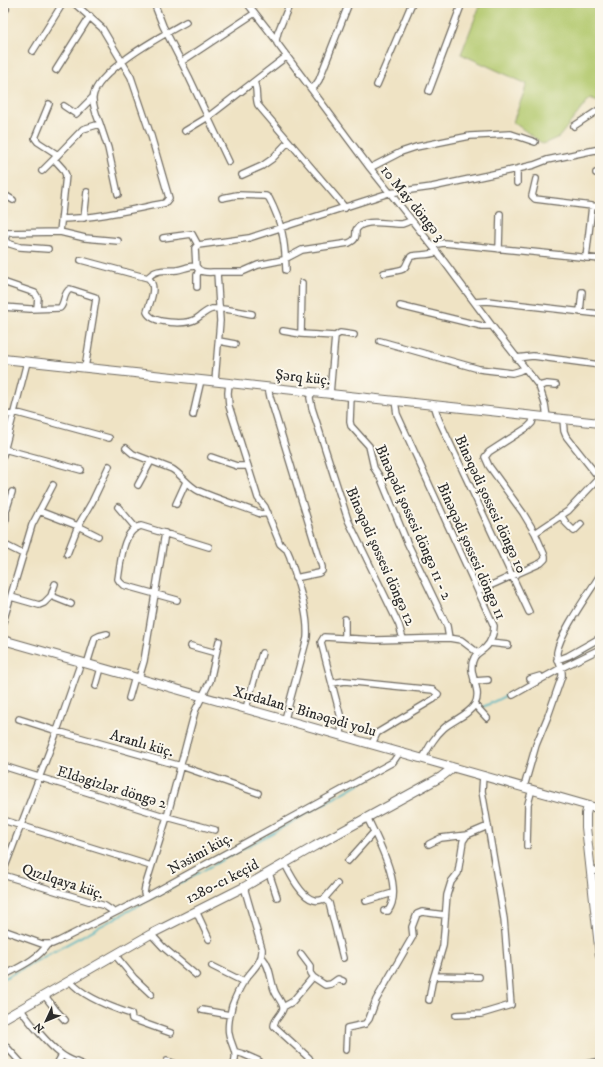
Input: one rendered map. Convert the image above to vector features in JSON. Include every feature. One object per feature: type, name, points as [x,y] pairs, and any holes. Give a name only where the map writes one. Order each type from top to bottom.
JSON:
[{"type":"street","points":[[32,51],[63,3]]},
{"type":"street","points":[[62,219],[84,218],[118,213],[165,202],[169,198],[142,107],[131,77],[123,61],[102,28],[74,3]]},
{"type":"street","points":[[154,3],[166,33],[229,162]]},
{"type":"street","name":"10 May döngə 3","points":[[247,3],[389,193],[433,246],[516,358],[539,386],[545,404],[547,417]]},
{"type":"street","points":[[276,40],[290,3]]},
{"type":"street","points":[[311,89],[319,80],[349,3]]},
{"type":"street","points":[[377,85],[412,3]]},
{"type":"street","points":[[429,91],[462,3]]},
{"type":"street","points":[[181,62],[255,14]]},
{"type":"street","points":[[56,70],[90,16]]},
{"type":"street","points":[[64,106],[76,114],[93,96],[101,82],[123,61],[186,22]]},
{"type":"street","points":[[185,131],[208,117],[287,56]]},
{"type":"street","points":[[254,82],[258,105],[345,208]]},
{"type":"street","points":[[93,96],[93,104],[108,148],[118,194]]},
{"type":"street","points":[[49,104],[35,138],[56,157],[65,172],[60,232]]},
{"type":"street","points":[[574,126],[600,109]]},
{"type":"street","points":[[42,171],[83,129],[100,124]]},
{"type":"street","points":[[370,168],[400,152],[416,147],[470,136],[511,134],[535,142]]},
{"type":"street","points":[[242,175],[262,166],[272,159],[288,142]]},
{"type":"street","points":[[198,245],[236,241],[282,228],[389,193],[432,187],[600,149]]},
{"type":"street","points":[[517,169],[517,183]]},
{"type":"street","points":[[536,179],[532,196],[535,199],[600,207]]},
{"type":"street","points":[[84,218],[87,192]]},
{"type":"street","points":[[3,194],[13,200]]},
{"type":"street","points":[[222,198],[236,194],[266,196],[276,212],[282,228],[286,270]]},
{"type":"street","points":[[586,258],[592,206]]},
{"type":"street","points":[[499,249],[500,214]]},
{"type":"street","points":[[148,278],[153,273],[158,271],[178,270],[186,267],[217,272],[242,272],[258,265],[279,261],[302,250],[350,243],[354,241],[356,237],[356,230],[361,225],[374,223],[401,224],[411,220]]},
{"type":"street","points":[[48,249],[7,243],[5,240],[5,233],[60,232],[85,238],[118,241]]},
{"type":"street","points":[[163,238],[192,234],[198,245]]},
{"type":"street","points":[[433,246],[444,243],[600,259]]},
{"type":"street","points":[[197,287],[195,248],[198,245]]},
{"type":"street","points":[[384,273],[402,269],[408,260],[413,256],[424,256],[437,252]]},
{"type":"street","points":[[81,260],[148,278],[153,284],[148,312],[149,316],[153,318],[172,323],[180,323],[196,319],[212,309],[252,314]]},
{"type":"street","points":[[215,381],[219,341],[217,272]]},
{"type":"street","points":[[3,282],[35,293],[38,298],[37,308]]},
{"type":"street","points":[[301,334],[302,283]]},
{"type":"street","points":[[3,307],[60,308],[66,293],[70,289],[95,297],[96,299],[85,368]]},
{"type":"street","points":[[580,312],[582,292]]},
{"type":"street","points":[[475,302],[487,301],[600,314]]},
{"type":"street","points":[[400,306],[482,326],[492,326]]},
{"type":"street","points":[[283,331],[301,334],[335,336],[340,333],[354,334]]},
{"type":"street","points":[[330,394],[335,336]]},
{"type":"street","points":[[219,341],[235,344]]},
{"type":"street","points":[[380,341],[479,368],[512,373],[525,368]]},
{"type":"street","points":[[516,358],[533,356],[600,365]]},
{"type":"street","name":"Şərq küç.","points":[[3,359],[229,382],[600,423]]},
{"type":"street","points":[[27,362],[4,452],[81,470]]},
{"type":"street","points":[[193,415],[201,380]]},
{"type":"street","points":[[229,382],[229,406],[258,498],[265,506],[280,544],[287,550],[290,557],[306,612],[308,629],[307,638],[285,719]]},
{"type":"street","points":[[539,386],[547,384],[556,385]]},
{"type":"street","points":[[268,387],[322,567],[322,571],[319,573],[295,578]]},
{"type":"street","name":"Binəqədi şossesi döngə 12","points":[[311,392],[310,398],[312,408],[348,520],[399,625],[404,639]]},
{"type":"street","name":"Binəqədi şossesi döngə 11 - 2","points":[[351,396],[351,426],[369,446],[372,464],[381,479],[406,540],[447,626],[449,638]]},
{"type":"street","name":"Binəqədi şossesi döngə 11","points":[[395,401],[397,414],[494,626],[490,643],[485,649],[478,653]]},
{"type":"street","name":"Binəqədi şossesi döngə 10","points":[[434,404],[439,420],[529,612]]},
{"type":"street","points":[[3,414],[14,413],[109,438]]},
{"type":"street","points":[[478,591],[541,563],[545,559],[535,533],[523,513],[489,466],[485,457],[489,452],[528,427],[532,423],[534,416]]},
{"type":"street","points":[[535,533],[568,511],[599,478],[566,436],[563,419]]},
{"type":"street","points":[[126,448],[133,454],[177,472],[186,482],[199,491],[261,514],[268,513]]},
{"type":"street","points":[[211,457],[237,466],[248,466]]},
{"type":"street","points":[[138,485],[151,461]]},
{"type":"street","points":[[68,554],[78,526],[92,502],[108,466]]},
{"type":"street","points":[[176,504],[186,482]]},
{"type":"street","points":[[3,622],[5,609],[11,597],[32,525],[53,485]]},
{"type":"street","points":[[3,526],[12,492]]},
{"type":"street","points":[[118,506],[135,527]]},
{"type":"street","points":[[39,511],[78,526],[98,536]]},
{"type":"street","points":[[560,515],[574,531],[581,524]]},
{"type":"street","points":[[177,600],[123,585],[120,582],[118,579],[126,537],[135,527],[141,526],[209,547]]},
{"type":"street","points":[[129,698],[144,660],[165,533]]},
{"type":"street","points":[[3,544],[23,554]]},
{"type":"street","points":[[527,846],[528,788],[536,745],[562,676],[557,650],[568,628],[600,575]]},
{"type":"street","points":[[11,597],[39,605],[44,603],[51,596],[56,584]]},
{"type":"street","points":[[51,596],[71,604]]},
{"type":"street","points":[[345,619],[345,638]]},
{"type":"street","points":[[3,874],[84,663],[95,638],[107,634]]},
{"type":"street","points":[[341,735],[342,722],[321,642],[324,637],[376,640],[449,638],[461,640],[478,653],[472,663],[474,681],[478,696],[475,705],[469,711],[444,727],[431,742],[423,758]]},
{"type":"street","points":[[513,695],[559,664],[568,656],[600,638]]},
{"type":"street","name":"Xırdalan - Binəqədi yolu","points":[[3,640],[600,809]]},
{"type":"street","points":[[146,897],[144,893],[145,888],[167,816],[195,711],[210,681],[219,641]]},
{"type":"street","points":[[490,643],[508,645]]},
{"type":"street","points":[[191,646],[216,653]]},
{"type":"street","points":[[530,679],[543,674],[559,664],[600,649]]},
{"type":"street","points":[[246,708],[262,653]]},
{"type":"street","points":[[96,686],[102,668]]},
{"type":"street","points":[[474,681],[488,680]]},
{"type":"street","points":[[332,682],[345,681],[433,690],[438,694],[434,699],[377,733],[372,744]]},
{"type":"street","points":[[475,705],[487,718]]},
{"type":"street","name":"Aranlı küç.","points":[[19,719],[180,766],[258,793]]},
{"type":"street","name":"Nəsimi küç.","points":[[47,945],[59,941],[146,897],[393,762],[400,752]]},
{"type":"street","name":"Eldəgizlər döngə 2","points":[[3,766],[215,830]]},
{"type":"street","name":"1280-cı keçid","points":[[3,1019],[151,934],[244,887],[444,775],[452,767]]},
{"type":"street","points":[[456,1015],[482,1014],[511,1005],[504,919],[482,791],[483,775]]},
{"type":"street","points":[[588,806],[586,814],[586,827],[596,870],[600,956]]},
{"type":"street","points":[[367,817],[390,871],[393,893],[390,908],[384,911]]},
{"type":"street","points":[[3,820],[151,866]]},
{"type":"street","points":[[429,844],[442,838],[467,835],[488,826]]},
{"type":"street","points":[[348,861],[374,832]]},
{"type":"street","points":[[429,1000],[443,946],[447,895],[451,882],[458,873],[463,841],[467,835]]},
{"type":"street","points":[[285,864],[296,885],[310,898],[316,901],[324,899],[337,884]]},
{"type":"street","points":[[269,873],[277,897]]},
{"type":"street","name":"Qızılqaya küç.","points":[[3,874],[105,906],[114,913]]},
{"type":"street","points":[[234,1064],[236,1052],[228,1033],[230,1015],[234,1000],[244,982],[262,957],[262,949],[244,887]]},
{"type":"street","points":[[366,901],[393,893]]},
{"type":"street","points":[[324,899],[329,903],[344,958]]},
{"type":"street","points":[[196,911],[209,939]]},
{"type":"street","points":[[346,1050],[347,1028],[365,1024],[369,1020],[376,1000],[413,936],[412,927],[417,914],[422,912],[445,914]]},
{"type":"street","points":[[3,930],[47,945],[36,958],[3,976]]},
{"type":"street","points":[[151,934],[163,947],[196,975]]},
{"type":"street","points":[[301,954],[310,966],[310,973],[313,977],[325,985],[331,984],[338,979],[343,981]]},
{"type":"street","points":[[115,955],[151,994]]},
{"type":"street","points":[[262,957],[268,965],[274,989],[283,1007]]},
{"type":"street","points":[[212,966],[244,982]]},
{"type":"street","points":[[434,976],[479,977]]},
{"type":"street","points":[[310,1064],[309,1058],[274,1026],[274,1023],[283,1007],[292,1002],[313,977]]},
{"type":"street","points":[[70,981],[79,990],[131,1014],[132,1019],[172,1033]]},
{"type":"street","points":[[45,996],[65,1020]]},
{"type":"street","points":[[21,1009],[50,1044],[62,1055],[81,1064]]},
{"type":"street","points":[[202,1010],[230,1015]]},
{"type":"street","points":[[3,1043],[22,1064]]},
{"type":"street","points":[[236,1052],[260,1061]]},
{"type":"street","points":[[57,1064],[62,1055]]},
{"type":"street","points":[[167,1060],[176,1064]]},
{"type":"street","points":[[586,1064],[600,1061]]},
{"type":"green space","points":[[481,3],[600,3],[600,101],[590,98],[559,137],[543,144],[513,122],[527,84],[461,54]]},
{"type":"waterway","points":[[570,660],[600,644]]},
{"type":"waterway","points":[[481,708],[511,693]]},
{"type":"waterway","points":[[394,764],[400,761]]},
{"type":"waterway","points":[[3,979],[285,826],[369,778]]}]
